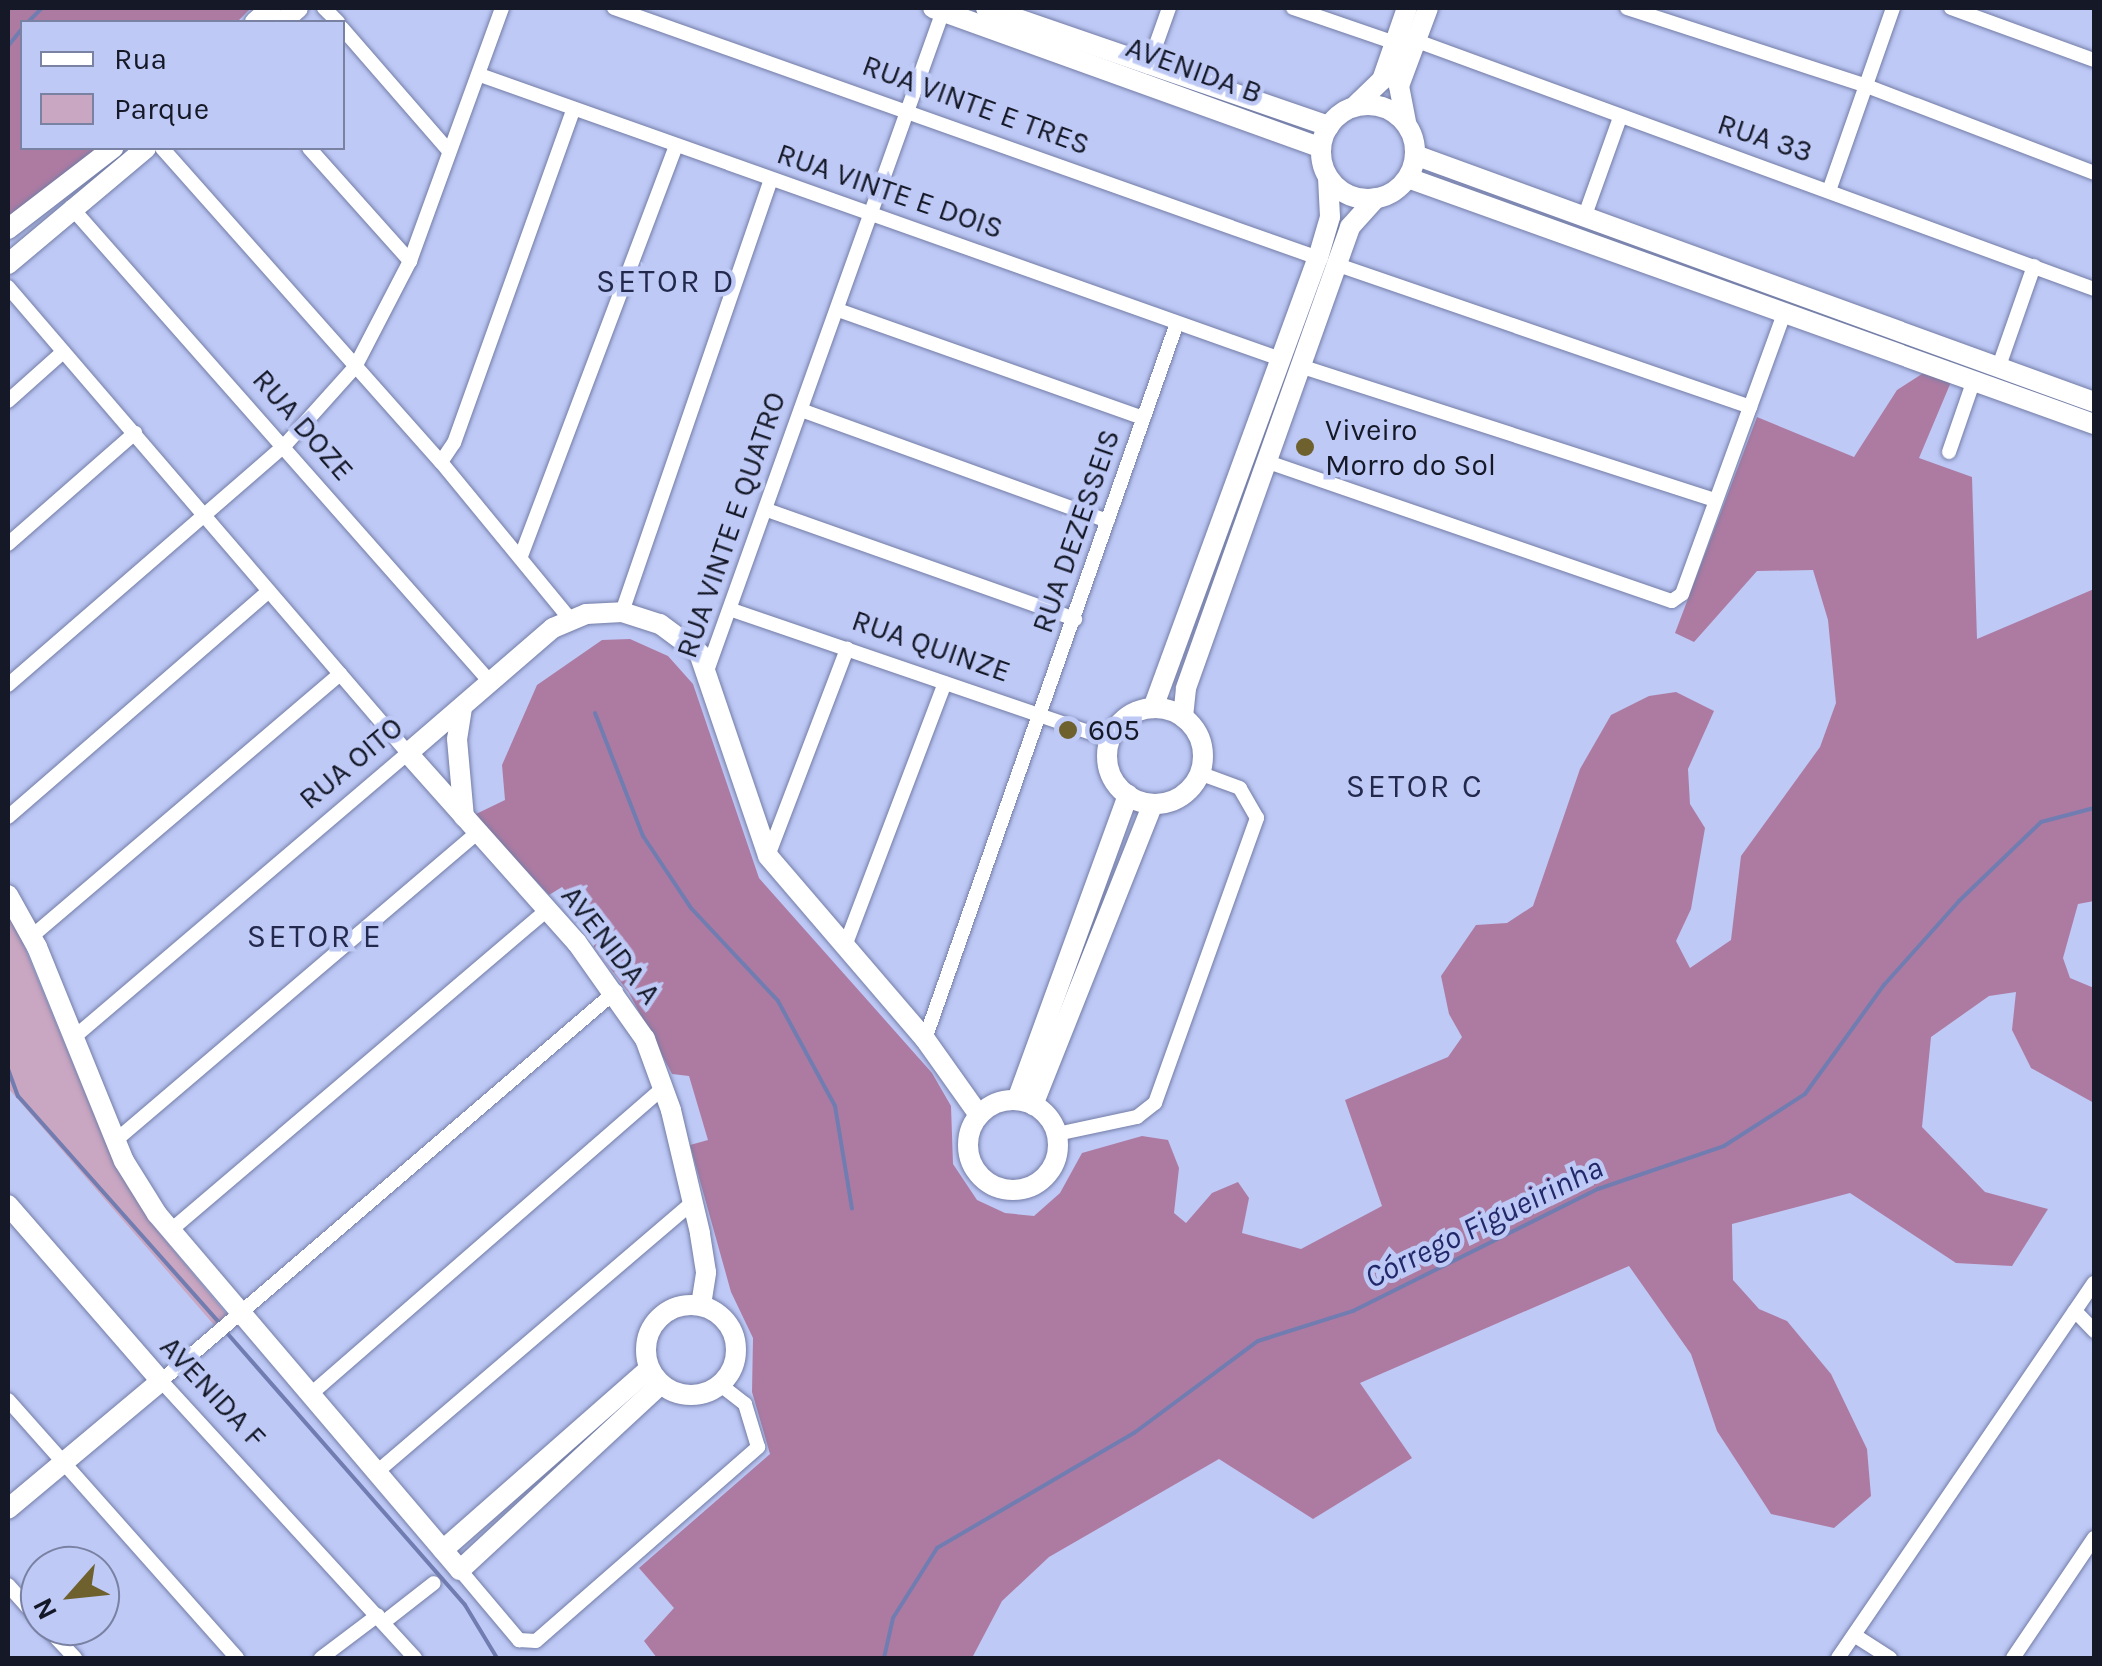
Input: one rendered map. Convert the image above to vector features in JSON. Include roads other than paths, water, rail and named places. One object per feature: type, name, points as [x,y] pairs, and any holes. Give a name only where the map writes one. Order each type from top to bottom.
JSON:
[{"type":"street","points":[[8,685],[285,444],[355,367],[410,260],[502,8]]},
{"type":"street","name":"RUA VINTE E TRES","points":[[614,8],[910,109],[1328,262],[1750,407]]},
{"type":"street","name":"AVENIDA B","points":[[986,8],[1148,67],[1329,126]]},
{"type":"street","points":[[1148,67],[1169,8]]},
{"type":"street","points":[[1293,8],[1394,44]]},
{"type":"street","points":[[1328,262],[1328,177],[1321,148],[1329,126],[1382,80],[1407,8]]},
{"type":"street","points":[[1154,708],[1293,363],[1328,262],[1350,227],[1376,198],[1408,178],[1416,154],[1399,86],[1428,8]]},
{"type":"street","points":[[1627,8],[1864,85],[2094,172]]},
{"type":"street","points":[[1830,188],[1893,8]]},
{"type":"street","points":[[1951,8],[2094,60]]},
{"type":"street","name":"RUA VINTE E QUATRO","points":[[938,9],[910,109],[708,671],[716,713],[768,856],[925,1039],[979,1116]]},
{"type":"street","name":"AVENIDA B","points":[[938,9],[1321,148]]},
{"type":"street","points":[[345,31],[449,151]]},
{"type":"street","name":"RUA 33","points":[[1417,41],[1620,120],[1830,188],[2094,289]]},
{"type":"street","name":"RUA VINTE E DOIS","points":[[480,75],[772,180],[873,210],[1293,363],[1716,500]]},
{"type":"street","points":[[1356,105],[1384,107],[1406,124]]},
{"type":"street","points":[[441,462],[454,443],[574,111]]},
{"type":"street","points":[[1584,218],[1620,120]]},
{"type":"street","points":[[521,556],[676,146]]},
{"type":"street","points":[[8,230],[111,150]]},
{"type":"street","points":[[9,263],[143,150]]},
{"type":"street","points":[[164,150],[441,462],[570,618],[622,612],[660,624],[690,644],[708,671]]},
{"type":"street","points":[[311,150],[410,260]]},
{"type":"street","points":[[1416,154],[2094,402]]},
{"type":"street","points":[[1328,177],[1349,195],[1376,198]]},
{"type":"street","points":[[1408,178],[2094,424]]},
{"type":"street","points":[[622,612],[772,180]]},
{"type":"street","name":"RUA DOZE","points":[[72,207],[285,444],[491,683]]},
{"type":"street","points":[[8,240],[9,263]]},
{"type":"street","points":[[1999,366],[2034,266]]},
{"type":"street","points":[[8,287],[408,753]]},
{"type":"street","points":[[838,310],[1143,418]]},
{"type":"street","points":[[1268,462],[1672,601],[1682,594],[1785,311]]},
{"type":"street","name":"RUA DEZESSEIS","points":[[925,1039],[1044,716],[1177,323]]},
{"type":"street","points":[[8,401],[64,352]]},
{"type":"street","points":[[1183,717],[1186,688],[1268,462],[1293,363]]},
{"type":"street","points":[[1949,452],[1974,380]]},
{"type":"street","points":[[801,410],[1108,521]]},
{"type":"street","points":[[8,544],[135,432]]},
{"type":"street","points":[[767,510],[1075,619]]},
{"type":"street","points":[[8,816],[268,591]]},
{"type":"street","name":"RUA QUINZE","points":[[732,610],[1110,739]]},
{"type":"street","name":"RUA OITO","points":[[73,1038],[570,618]]},
{"type":"street","points":[[768,856],[847,649]]},
{"type":"street","points":[[31,936],[340,674]]},
{"type":"street","points":[[845,946],[945,683]]},
{"type":"street","points":[[115,1141],[470,826],[457,739],[462,708]]},
{"type":"street","points":[[1154,708],[1183,717],[1201,743],[1200,773],[1184,794],[1153,804],[1128,796],[1109,770],[1110,739],[1126,717],[1154,708]]},
{"type":"street","name":"AVENIDA A","points":[[408,753],[616,991],[646,1038],[664,1087],[694,1201],[706,1272],[701,1305]]},
{"type":"street","points":[[1057,1134],[1136,1117],[1155,1103],[1256,818],[1240,788],[1200,773]]},
{"type":"street","points":[[1025,1102],[1128,796]]},
{"type":"street","points":[[1025,1102],[1153,804]]},
{"type":"street","points":[[8,895],[31,936],[115,1141],[171,1230],[238,1318],[312,1393],[519,1640],[536,1641],[758,1447],[745,1404],[721,1384]]},
{"type":"street","points":[[171,1230],[547,910]]},
{"type":"street","points":[[8,1509],[238,1318],[616,991]]},
{"type":"street","points":[[312,1393],[664,1087]]},
{"type":"street","points":[[1002,1100],[1025,1102],[1057,1134],[1054,1164],[1046,1177],[1018,1190],[988,1184],[970,1159],[971,1129],[979,1116],[1002,1100]]},
{"type":"street","points":[[378,1472],[694,1201]]},
{"type":"street","name":"AVENIDA F","points":[[8,1206],[160,1381],[416,1658]]},
{"type":"street","points":[[1838,1658],[2094,1283]]},
{"type":"street","points":[[460,1570],[655,1377],[651,1326],[672,1308],[701,1305],[725,1320],[736,1346],[721,1384],[697,1396],[655,1377]]},
{"type":"street","points":[[2075,1312],[2094,1331]]},
{"type":"street","points":[[443,1550],[655,1377]]},
{"type":"street","points":[[8,1400],[237,1658]]},
{"type":"street","points":[[2013,1658],[2094,1538]]},
{"type":"street","points":[[320,1658],[434,1583]]},
{"type":"street","points":[[1854,1635],[1890,1658]]},
{"type":"waterway","points":[[30,20],[42,8]]},
{"type":"waterway","points":[[8,46],[20,31]]},
{"type":"waterway","points":[[595,713],[643,836],[691,908],[778,1001],[835,1106],[852,1209]]},
{"type":"waterway","name":"Córrego Figueirinha","points":[[884,1658],[893,1618],[937,1548],[1134,1433],[1258,1341],[1353,1311],[1598,1189],[1724,1146],[1805,1094],[1884,985],[1959,901],[2041,822],[2094,808]]},
{"type":"waterway","points":[[8,1069],[18,1096],[221,1325]]},
{"type":"waterway","points":[[227,1333],[465,1605],[497,1658]]},
{"type":"place","name":"Viveiro Morro do Sol","points":[[1305,447]]},
{"type":"place","name":"605","points":[[1068,730]]},
{"type":"district","name":"SETOR D","points":[[666,282]]},
{"type":"district","name":"SETOR C","points":[[1415,787]]},
{"type":"district","name":"SETOR E","points":[[315,937]]}]
